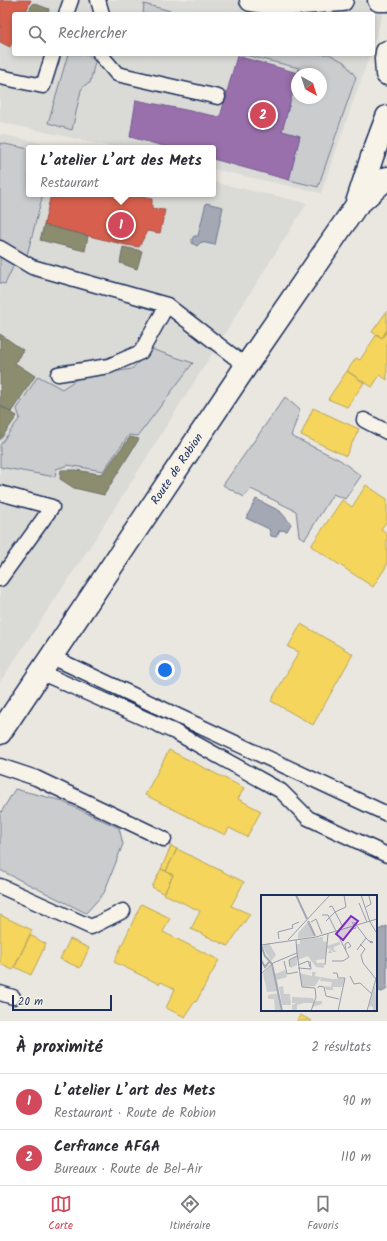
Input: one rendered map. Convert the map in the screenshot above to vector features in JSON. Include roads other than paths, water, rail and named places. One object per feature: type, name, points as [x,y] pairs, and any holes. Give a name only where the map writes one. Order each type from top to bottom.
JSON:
[{"type":"main road","points":[[270,2],[342,0]]},
{"type":"main road","points":[[379,0],[387,0]]},
{"type":"main road","points":[[270,2],[305,12]]},
{"type":"main road","name":"Route de Robion","points":[[356,206],[387,117]]},
{"type":"main road","name":"Route de Robion","points":[[0,733],[246,366],[356,206],[387,178]]},
{"type":"lane","points":[[67,12],[71,0]]},
{"type":"lane","points":[[98,0],[101,12]]},
{"type":"lane","points":[[0,77],[43,86],[52,56]]},
{"type":"lane","points":[[102,56],[117,74],[218,97]]},
{"type":"lane","points":[[0,248],[32,267],[167,305],[246,366]]},
{"type":"lane","points":[[58,374],[109,366],[141,352],[167,305]]},
{"type":"lane","points":[[364,420],[387,432]]},
{"type":"lane","points":[[0,493],[52,506],[0,578]]},
{"type":"lane","points":[[47,665],[387,814]]},
{"type":"lane","points":[[47,665],[175,732],[281,791],[308,818],[387,855]]},
{"type":"lane","points":[[0,766],[36,778],[164,839]]},
{"type":"lane","points":[[0,886],[91,927],[123,911]]},
{"type":"place","name":"Cerfrance AFGA","points":[[263,115]]},
{"type":"place","name":"L’atelier L’art des Mets","points":[[121,225]]}]
